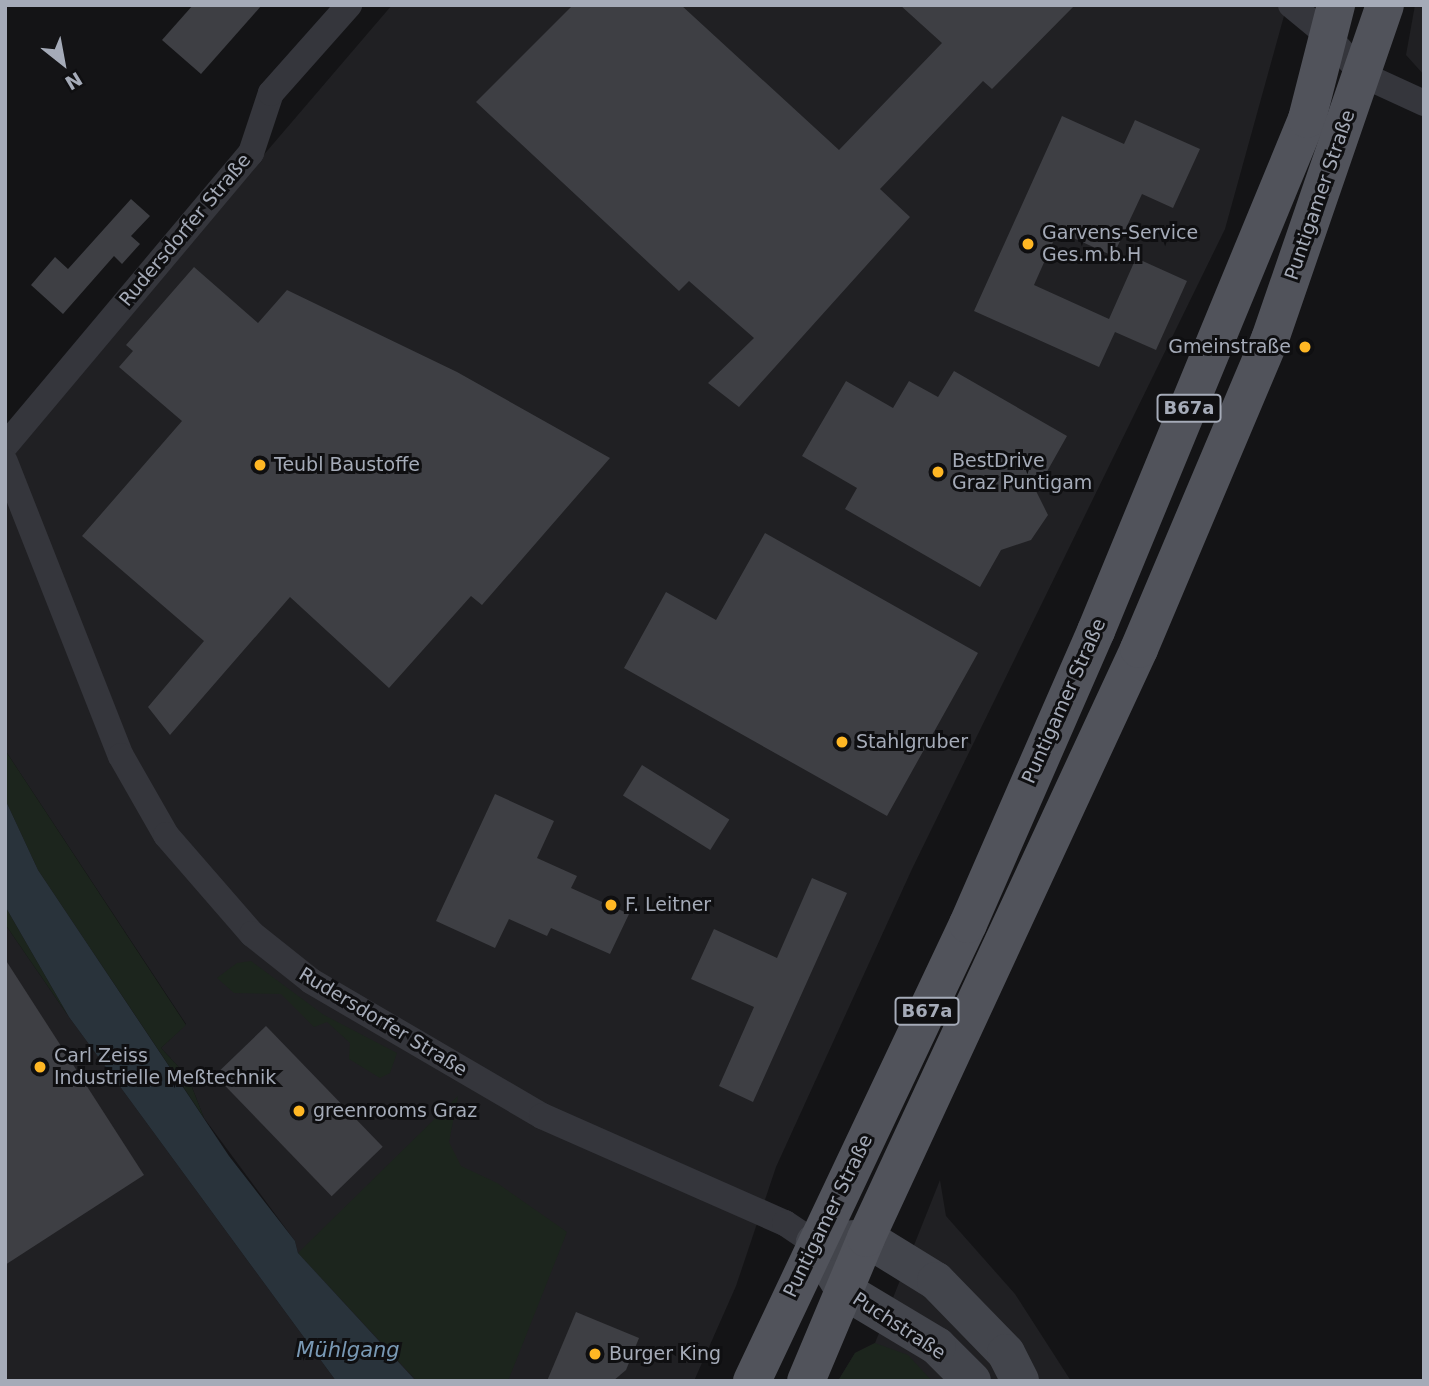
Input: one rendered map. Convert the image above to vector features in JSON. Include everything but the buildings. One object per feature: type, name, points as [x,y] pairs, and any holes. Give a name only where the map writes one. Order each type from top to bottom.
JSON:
[{"type":"main road","name":"Puntigamer Straße","points":[[806,1381],[866,1238],[1144,636],[1270,339],[1385,5]]},
{"type":"main road","name":"Puntigamer Straße","points":[[752,1381],[968,924],[1096,631],[1307,119],[1331,19]]},
{"type":"main road","points":[[816,1243],[866,1238],[949,1290],[1006,1353],[1020,1381]]},
{"type":"main road","name":"Puchstraße","points":[[816,1243],[845,1291],[936,1346],[972,1381]]},
{"type":"street","name":"Rudersdorfer Straße","points":[[5,446],[251,153],[271,93],[349,5]]},
{"type":"street","points":[[1291,5],[1331,19],[1363,75],[1424,103]]},
{"type":"street","name":"Rudersdorfer Straße","points":[[5,462],[121,756],[166,835],[252,934],[311,981],[542,1116],[785,1223],[816,1243]]},
{"type":"shaded area","points":[[392,5],[1287,5],[1225,229],[912,869],[776,1167],[736,1286],[694,1381],[416,1381],[298,1253],[295,1241],[204,1118],[188,1077],[161,1048],[186,1024],[5,750],[5,457]]},
{"type":"shaded area","points":[[1415,5],[1424,5],[1424,75],[1406,55]]},
{"type":"shaded area","points":[[5,750],[186,1025],[161,1048],[188,1077],[204,1118],[38,870],[5,799]]},
{"type":"shaded area","points":[[5,906],[69,1017],[5,924]]},
{"type":"shaded area","points":[[5,924],[69,1017],[336,1381],[5,1381]]},
{"type":"shaded area","points":[[251,961],[324,1015],[397,1053],[390,1073],[380,1078],[349,1059],[350,1043],[327,1022],[314,1027],[281,994],[234,993],[217,978],[237,963]]},
{"type":"shaded area","points":[[458,1096],[449,1142],[461,1166],[497,1183],[567,1232],[508,1381],[417,1381],[298,1253]]},
{"type":"shaded area","points":[[940,1180],[946,1216],[1015,1294],[1071,1381],[838,1381],[855,1353],[875,1343]]},
{"type":"shaded area","points":[[875,1343],[908,1355],[932,1381],[838,1381],[855,1353]]},
{"type":"water","name":"Mühlgang","points":[[5,799],[38,870],[229,1156],[295,1241],[298,1253],[416,1381],[336,1381],[69,1017],[5,906]]},
{"type":"place","name":"Garvens-Service Ges.m.b.H","points":[[1028,244]]},
{"type":"place","name":"Gmeinstraße","points":[[1305,347]]},
{"type":"place","name":"Teubl Baustoffe","points":[[260,465]]},
{"type":"place","name":"BestDrive Graz Puntigam","points":[[938,472]]},
{"type":"place","name":"Stahlgruber","points":[[842,742]]},
{"type":"place","name":"F. Leitner","points":[[611,905]]},
{"type":"place","name":"Carl Zeiss Industrielle Meßtechnik","points":[[40,1067]]},
{"type":"place","name":"greenrooms Graz","points":[[299,1111]]},
{"type":"place","name":"Burger King","points":[[595,1354]]}]
